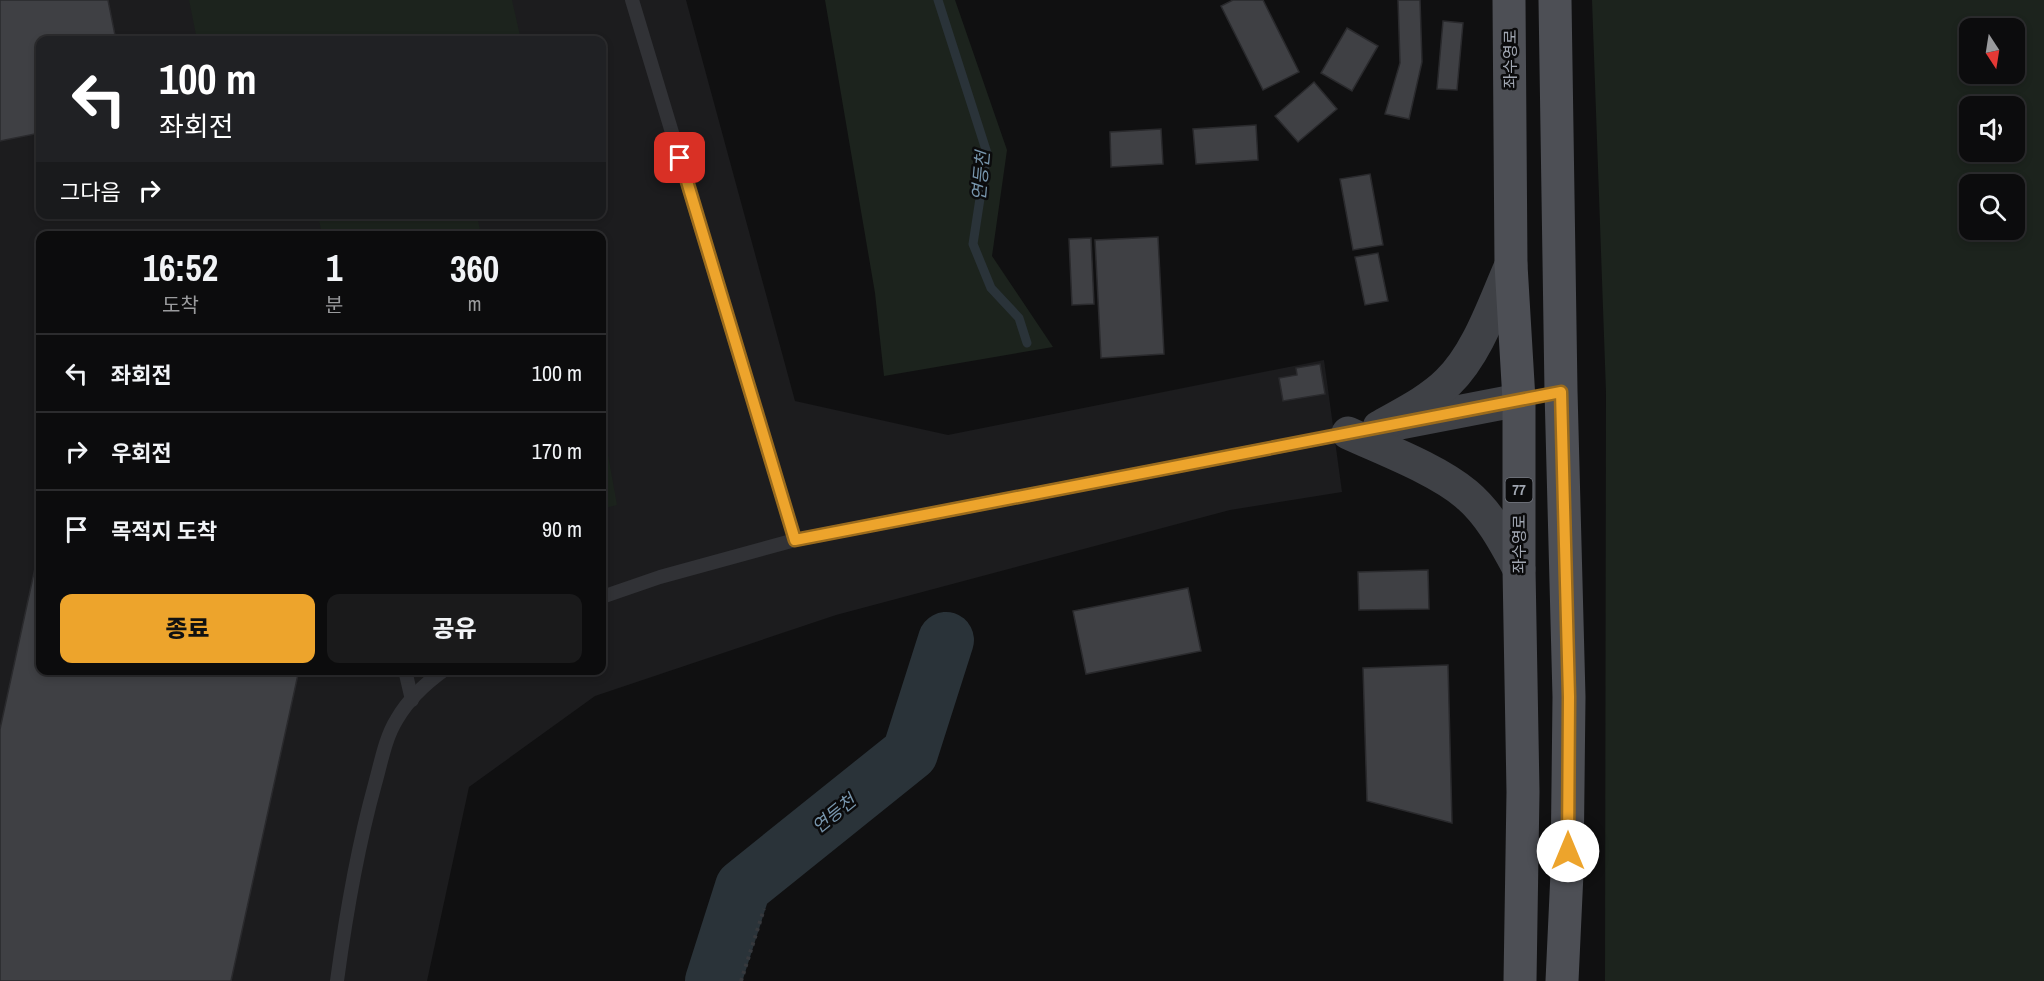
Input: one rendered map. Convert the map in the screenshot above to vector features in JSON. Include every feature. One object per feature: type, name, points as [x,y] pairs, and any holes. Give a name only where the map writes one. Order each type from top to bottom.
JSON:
[{"type":"main road","name":"좌수영로","points":[[1509,0],[1511,265],[1519,400],[1523,792],[1520,981]]},
{"type":"main road","points":[[1555,0],[1561,392],[1569,697],[1567,873],[1562,981]]},
{"type":"main road","points":[[1519,400],[1561,392]]},
{"type":"street","points":[[1354,432],[1416,406],[1448,383],[1465,363],[1511,265]]},
{"type":"street","points":[[1354,432],[1519,400]]},
{"type":"street","points":[[1354,432],[1443,478],[1466,495],[1484,513],[1503,540],[1519,569]]},
{"type":"lane","points":[[632,0],[795,540]]},
{"type":"lane","points":[[606,596],[660,577],[795,540],[1354,432]]},
{"type":"lane","points":[[406,675],[412,700]]},
{"type":"lane","points":[[337,981],[349,895],[367,812],[384,750],[397,719],[427,682],[437,675]]},
{"type":"path","points":[[741,981],[764,909]]},
{"type":"shaded area","points":[[0,0],[686,0],[795,401],[948,435],[1324,360],[1342,492],[1230,510],[836,615],[595,696],[469,787],[427,981],[0,981]]},
{"type":"shaded area","points":[[189,0],[512,0],[520,36],[196,36]]},
{"type":"shaded area","points":[[825,0],[955,0],[1007,150],[992,256],[1053,347],[884,376],[875,293]]},
{"type":"shaded area","points":[[1592,0],[2044,0],[2044,981],[1605,981],[1606,392]]},
{"type":"shaded area","points":[[319,219],[478,219],[480,231],[321,231]]},
{"type":"shaded area","points":[[606,443],[617,505],[606,508]]},
{"type":"building","points":[[0,0],[108,0],[115,36],[36,36],[36,134],[0,141]]},
{"type":"building","points":[[1233,0],[1263,0],[1299,72],[1263,90],[1221,6]]},
{"type":"building","points":[[1398,0],[1420,0],[1422,62],[1409,119],[1385,114],[1400,63]]},
{"type":"building","points":[[1443,21],[1463,23],[1457,90],[1437,89]]},
{"type":"building","points":[[1347,28],[1378,46],[1352,91],[1321,73]]},
{"type":"building","points":[[1314,82],[1337,109],[1298,142],[1275,116]]},
{"type":"building","points":[[1256,125],[1258,160],[1196,164],[1193,129]]},
{"type":"building","points":[[1161,129],[1163,164],[1111,167],[1110,132]]},
{"type":"building","points":[[1370,174],[1383,245],[1353,250],[1340,179]]},
{"type":"building","points":[[1158,237],[1164,354],[1101,358],[1095,240]]},
{"type":"building","points":[[1091,238],[1094,304],[1072,305],[1069,239]]},
{"type":"building","points":[[1378,253],[1388,301],[1365,305],[1355,257]]},
{"type":"building","points":[[1320,364],[1325,394],[1283,401],[1279,378],[1297,375],[1296,368]]},
{"type":"building","points":[[36,563],[36,675],[298,675],[231,981],[0,981],[0,729]]},
{"type":"building","points":[[1428,570],[1429,609],[1359,610],[1358,572]]},
{"type":"building","points":[[1188,588],[1201,651],[1086,674],[1073,611]]},
{"type":"building","points":[[1448,665],[1452,823],[1367,801],[1363,668]]},
{"type":"waterway","name":"연등천","points":[[938,0],[987,153],[973,244],[991,288],[1019,318],[1027,343]]},
{"type":"waterway","name":"연등천","points":[[713,981],[743,887],[910,753],[946,640]]},
{"type":"route","points":[[680,158],[795,540],[1561,392],[1569,697],[1568,851]]}]
